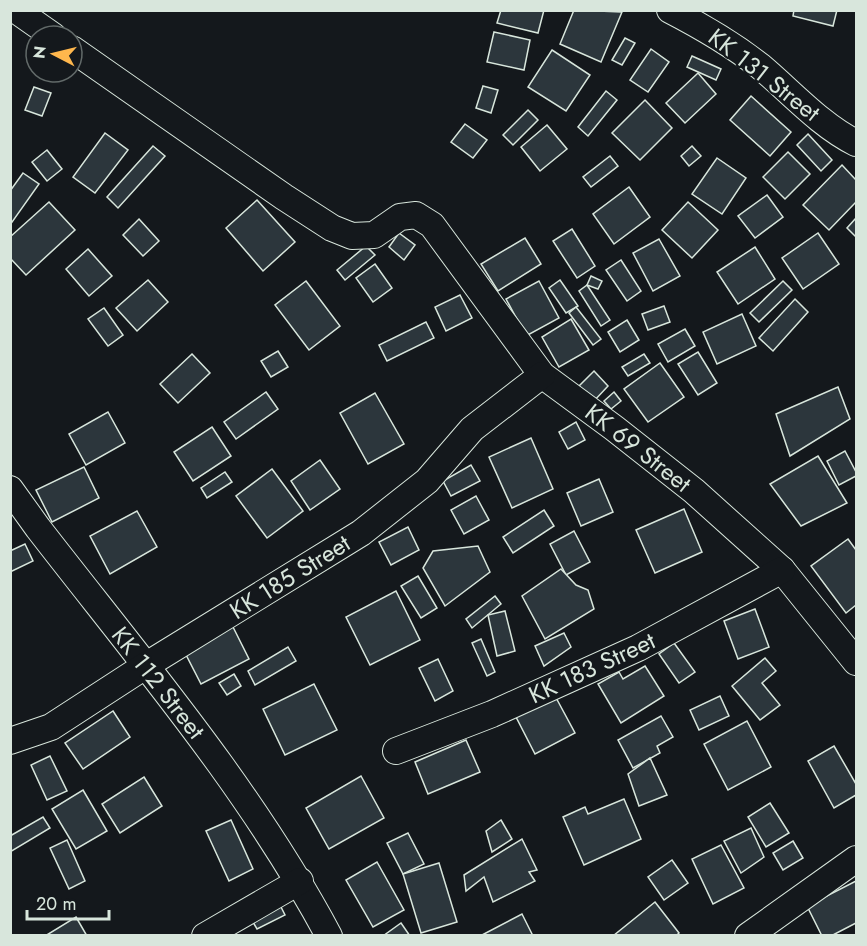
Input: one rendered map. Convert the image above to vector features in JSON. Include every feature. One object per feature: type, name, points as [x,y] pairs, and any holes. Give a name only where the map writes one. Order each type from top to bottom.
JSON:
[{"type":"street","points":[[16,10],[36,24]]},
{"type":"street","name":"KK 131 Street","points":[[670,10],[697,24],[758,64],[840,134],[856,143]]},
{"type":"street","name":"KK 69 Street","points":[[84,57],[332,228],[352,237],[374,235],[400,217],[416,215],[432,225],[542,375],[694,491],[782,570],[852,649]]},
{"type":"street","name":"KK 185 Street","points":[[10,741],[51,727],[145,666],[361,533],[427,481],[472,429],[542,375]]},
{"type":"street","name":"KK 112 Street","points":[[10,489],[217,759],[300,881],[329,936]]},
{"type":"street","name":"KK 183 Street","points":[[396,751],[492,714],[638,648],[782,570]]},
{"type":"street","points":[[748,936],[856,859]]},
{"type":"street","points":[[205,936],[300,881]]},
{"type":"building","points":[[501,10],[544,10],[538,33],[497,23]]},
{"type":"building","points":[[574,10],[622,12],[601,62],[560,44]]},
{"type":"building","points":[[794,10],[837,10],[833,26],[793,16]]},
{"type":"building","points":[[494,32],[530,40],[524,70],[487,62]]},
{"type":"building","points":[[625,38],[635,43],[622,65],[612,60]]},
{"type":"building","points":[[651,49],[669,62],[648,92],[630,80]]},
{"type":"building","points":[[552,50],[590,75],[566,111],[528,87]]},
{"type":"building","points":[[692,56],[721,69],[716,80],[687,67]]},
{"type":"building","points":[[698,73],[716,94],[685,123],[666,103]]},
{"type":"building","points":[[483,86],[498,90],[491,113],[476,108]]},
{"type":"building","points":[[34,87],[51,93],[42,116],[25,110]]},
{"type":"building","points":[[606,91],[617,100],[588,136],[578,127]]},
{"type":"building","points":[[751,96],[791,132],[770,156],[730,120]]},
{"type":"building","points":[[645,100],[672,128],[640,160],[612,133]]},
{"type":"building","points":[[528,110],[538,120],[513,145],[503,135]]},
{"type":"building","points":[[465,124],[487,140],[473,158],[451,142]]},
{"type":"building","points":[[547,125],[567,149],[540,171],[521,147]]},
{"type":"building","points":[[105,133],[128,150],[95,193],[73,177]]},
{"type":"building","points":[[808,134],[832,160],[821,171],[797,145]]},
{"type":"building","points":[[153,146],[165,156],[118,208],[107,197]]},
{"type":"building","points":[[692,146],[701,156],[689,166],[681,156]]},
{"type":"building","points":[[47,150],[62,169],[47,181],[32,162]]},
{"type":"building","points":[[788,152],[810,174],[785,199],[763,177]]},
{"type":"building","points":[[610,156],[618,166],[591,187],[583,177]]},
{"type":"building","points":[[717,158],[746,178],[722,214],[692,194]]},
{"type":"building","points":[[842,165],[856,180],[856,202],[829,230],[803,205]]},
{"type":"building","points":[[23,173],[39,184],[10,225],[10,191]]},
{"type":"building","points":[[629,187],[650,217],[614,244],[593,214]]},
{"type":"building","points":[[767,195],[783,217],[755,238],[738,216]]},
{"type":"building","points":[[257,200],[295,242],[263,271],[226,228]]},
{"type":"building","points":[[49,202],[75,230],[26,275],[10,258],[10,237]]},
{"type":"building","points":[[688,202],[718,230],[692,258],[662,230]]},
{"type":"building","points":[[856,218],[856,237],[847,228]]},
{"type":"building","points":[[139,219],[159,241],[143,256],[123,235]]},
{"type":"building","points":[[572,229],[595,266],[577,278],[553,241]]},
{"type":"building","points":[[399,233],[415,245],[404,260],[389,247]]},
{"type":"building","points":[[818,233],[839,264],[803,289],[782,258]]},
{"type":"building","points":[[525,238],[541,264],[498,291],[481,264]]},
{"type":"building","points":[[659,239],[680,276],[653,291],[633,253]]},
{"type":"building","points":[[366,246],[375,255],[345,280],[337,270]]},
{"type":"building","points":[[755,247],[775,279],[738,304],[717,272]]},
{"type":"building","points":[[88,249],[112,276],[89,296],[66,269]]},
{"type":"building","points":[[621,260],[641,291],[627,301],[606,270]]},
{"type":"building","points":[[375,264],[392,288],[373,302],[356,278]]},
{"type":"building","points":[[591,276],[602,281],[598,289],[587,285]]},
{"type":"building","points":[[148,280],[168,302],[137,331],[116,308]]},
{"type":"building","points":[[560,280],[578,306],[566,313],[549,288]]},
{"type":"building","points":[[306,281],[340,326],[309,350],[275,305]]},
{"type":"building","points":[[539,281],[559,318],[526,336],[506,299]]},
{"type":"building","points":[[783,281],[792,290],[759,322],[750,313]]},
{"type":"building","points":[[587,285],[610,320],[601,326],[579,291]]},
{"type":"building","points":[[460,295],[472,318],[446,331],[435,307]]},
{"type":"building","points":[[795,299],[808,312],[773,351],[759,338]]},
{"type":"building","points":[[664,306],[670,322],[648,330],[642,314]]},
{"type":"building","points":[[576,307],[601,339],[593,345],[569,313]]},
{"type":"building","points":[[104,308],[123,335],[108,346],[88,319]]},
{"type":"building","points":[[742,314],[756,346],[717,364],[703,332]]},
{"type":"building","points":[[571,319],[589,350],[559,367],[542,337]]},
{"type":"building","points":[[627,320],[639,340],[620,352],[608,332]]},
{"type":"building","points":[[426,322],[434,338],[387,361],[379,345]]},
{"type":"building","points":[[685,329],[695,346],[668,362],[658,344]]},
{"type":"building","points":[[278,351],[288,367],[271,377],[261,361]]},
{"type":"building","points":[[698,352],[717,383],[698,395],[678,364]]},
{"type":"building","points":[[192,354],[210,373],[178,403],[160,384]]},
{"type":"building","points":[[644,354],[650,363],[628,376],[622,367]]},
{"type":"building","points":[[660,363],[684,397],[648,422],[624,389]]},
{"type":"building","points":[[594,371],[608,386],[594,401],[579,386]]},
{"type":"building","points":[[838,387],[850,419],[790,456],[776,414]]},
{"type":"building","points":[[266,392],[278,409],[236,439],[224,422]]},
{"type":"building","points":[[614,392],[621,401],[611,409],[604,401]]},
{"type":"building","points":[[375,393],[404,444],[368,464],[340,413]]},
{"type":"building","points":[[108,412],[125,443],[86,465],[69,434]]},
{"type":"building","points":[[576,422],[585,440],[568,449],[559,432]]},
{"type":"building","points":[[212,427],[231,456],[193,481],[174,452]]},
{"type":"building","points":[[531,438],[553,489],[512,508],[489,457]]},
{"type":"building","points":[[845,451],[856,476],[839,485],[827,461]]},
{"type":"building","points":[[818,456],[847,503],[801,526],[770,484]]},
{"type":"building","points":[[320,460],[340,489],[310,510],[291,481]]},
{"type":"building","points":[[471,465],[480,481],[451,496],[443,481]]},
{"type":"building","points":[[84,467],[99,498],[52,522],[36,490]]},
{"type":"building","points":[[272,469],[303,511],[267,538],[236,496]]},
{"type":"building","points":[[225,472],[232,482],[207,498],[201,488]]},
{"type":"building","points":[[599,479],[613,512],[581,526],[567,493]]},
{"type":"building","points":[[476,496],[489,520],[464,534],[451,510]]},
{"type":"building","points":[[684,509],[702,552],[655,573],[636,530]]},
{"type":"building","points":[[544,510],[554,526],[513,553],[503,537]]},
{"type":"building","points":[[137,511],[157,547],[110,574],[90,536]]},
{"type":"building","points":[[408,527],[419,550],[391,565],[379,542]]},
{"type":"building","points":[[574,531],[590,562],[566,575],[550,544]]},
{"type":"building","points":[[848,539],[856,550],[856,605],[846,613],[811,566]]},
{"type":"building","points":[[25,544],[33,561],[10,572],[10,551]]},
{"type":"building","points":[[478,546],[490,572],[445,606],[423,568],[433,551]]},
{"type":"building","points":[[561,569],[576,585],[588,590],[594,609],[545,639],[522,596]]},
{"type":"building","points":[[418,576],[437,608],[421,618],[401,586]]},
{"type":"building","points":[[396,591],[420,640],[370,665],[346,617]]},
{"type":"building","points":[[495,596],[501,604],[472,628],[466,619]]},
{"type":"building","points":[[755,609],[769,647],[738,659],[724,621]]},
{"type":"building","points":[[505,611],[515,651],[497,656],[488,615]]},
{"type":"building","points":[[229,619],[249,659],[201,684],[181,645]]},
{"type":"building","points":[[564,633],[571,647],[544,666],[535,646]]},
{"type":"building","points":[[481,639],[495,672],[487,676],[472,643]]},
{"type":"building","points":[[674,643],[695,672],[679,683],[659,654]]},
{"type":"building","points":[[288,647],[296,661],[255,685],[248,671]]},
{"type":"building","points":[[765,658],[776,671],[762,683],[780,705],[760,720],[732,686]]},
{"type":"building","points":[[438,659],[453,691],[435,701],[419,668]]},
{"type":"building","points":[[645,666],[664,696],[621,723],[598,684],[619,672],[623,679]]},
{"type":"building","points":[[234,674],[241,686],[227,695],[219,683]]},
{"type":"building","points":[[314,684],[337,730],[285,755],[263,709]]},
{"type":"building","points":[[554,694],[575,733],[535,754],[515,715]]},
{"type":"building","points":[[720,696],[729,716],[699,730],[690,710]]},
{"type":"building","points":[[113,711],[130,737],[83,769],[65,743]]},
{"type":"building","points":[[661,716],[673,737],[657,746],[660,753],[633,768],[618,740]]},
{"type":"building","points":[[747,721],[771,767],[728,790],[704,744]]},
{"type":"building","points":[[466,740],[480,772],[428,794],[415,762]]},
{"type":"building","points":[[834,746],[856,784],[856,795],[834,808],[808,761]]},
{"type":"building","points":[[50,756],[67,791],[47,800],[31,765]]},
{"type":"building","points":[[650,758],[667,795],[639,806],[628,774]]},
{"type":"building","points":[[361,776],[384,818],[329,849],[306,808]]},
{"type":"building","points":[[144,777],[162,806],[120,833],[102,804]]},
{"type":"building","points":[[83,790],[107,831],[76,849],[52,809]]},
{"type":"building","points":[[624,799],[641,839],[584,865],[563,817],[585,807],[588,814]]},
{"type":"building","points":[[770,803],[789,833],[766,847],[748,817]]},
{"type":"building","points":[[43,817],[50,828],[10,852],[10,836]]},
{"type":"building","points":[[231,820],[253,869],[229,881],[206,831]]},
{"type":"building","points":[[501,820],[512,839],[492,852],[486,831]]},
{"type":"building","points":[[751,828],[764,857],[741,873],[724,841]]},
{"type":"building","points":[[408,833],[424,864],[403,874],[387,843]]},
{"type":"building","points":[[522,839],[537,870],[529,872],[535,881],[493,902],[484,877],[466,891],[464,875]]},
{"type":"building","points":[[67,840],[85,881],[69,889],[50,848]]},
{"type":"building","points":[[793,841],[803,858],[783,870],[773,853]]},
{"type":"building","points":[[721,845],[744,888],[713,904],[692,859]]},
{"type":"building","points":[[672,860],[688,883],[664,900],[648,877]]},
{"type":"building","points":[[377,862],[404,910],[373,927],[346,880]]},
{"type":"building","points":[[439,863],[457,922],[421,933],[403,874]]},
{"type":"building","points":[[856,881],[856,923],[831,936],[822,936],[807,906]]},
{"type":"building","points":[[655,902],[679,933],[676,936],[613,936]]},
{"type":"building","points":[[279,903],[285,915],[257,929],[250,917]]},
{"type":"building","points":[[522,914],[533,936],[482,936],[482,935]]},
{"type":"building","points":[[76,917],[87,936],[45,936]]},
{"type":"building","points":[[401,923],[410,936],[383,936]]}]
